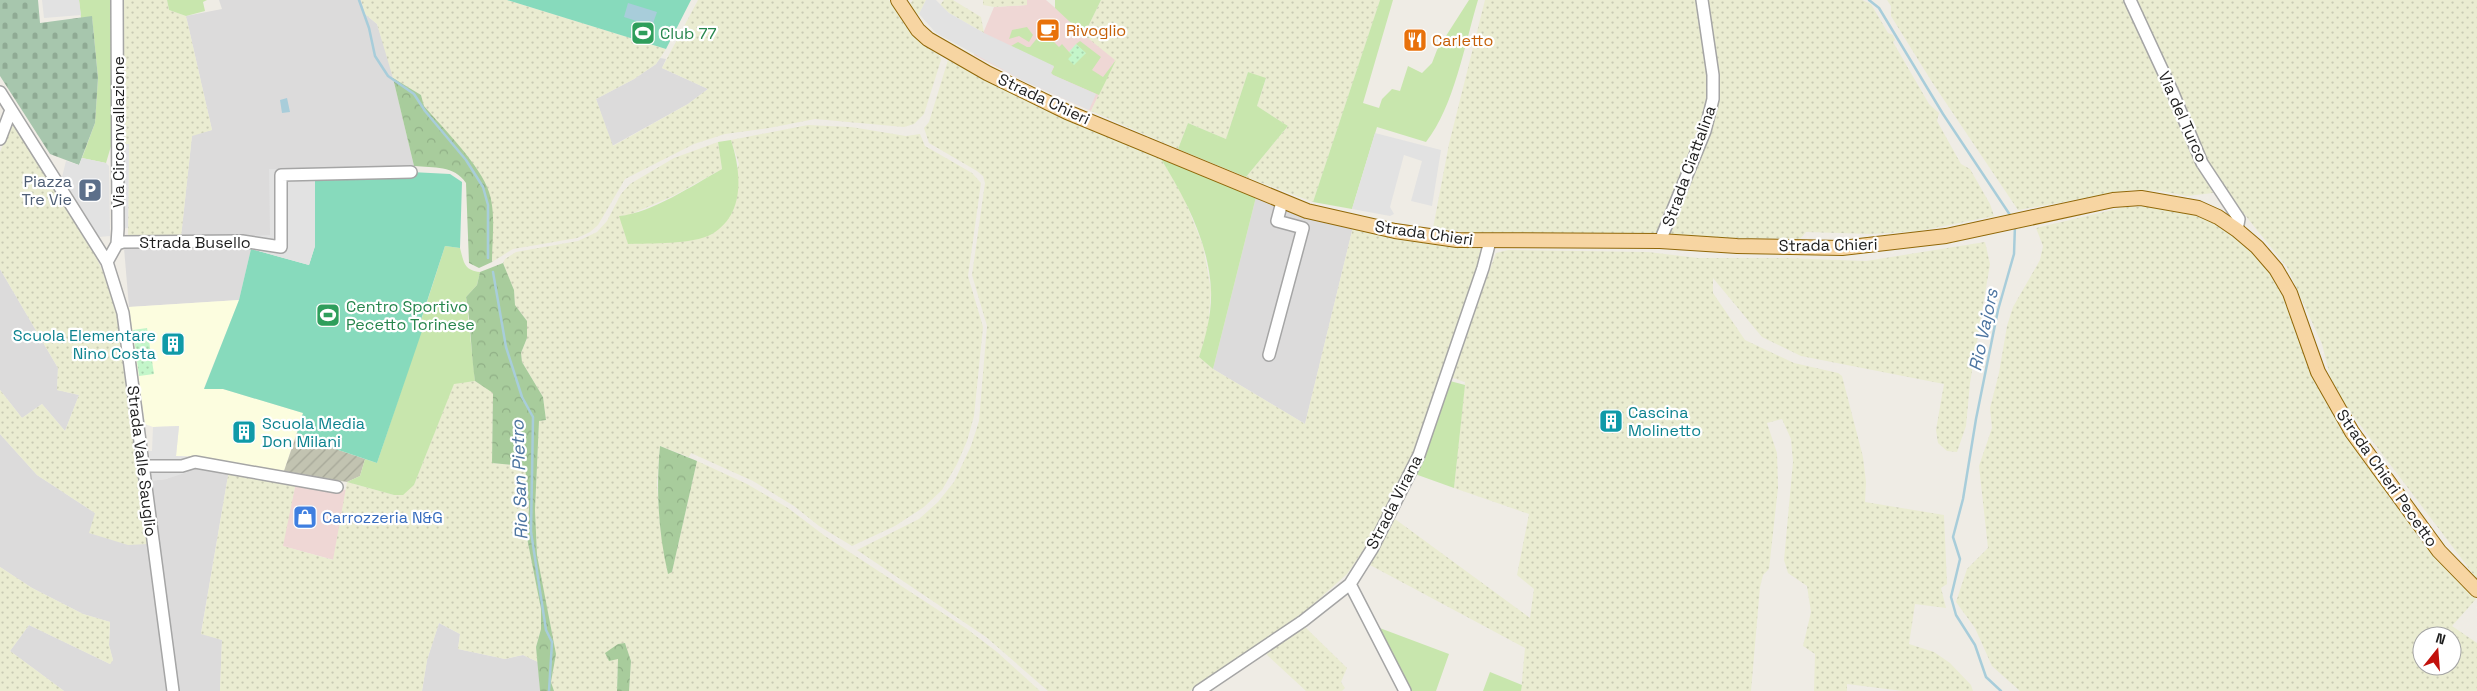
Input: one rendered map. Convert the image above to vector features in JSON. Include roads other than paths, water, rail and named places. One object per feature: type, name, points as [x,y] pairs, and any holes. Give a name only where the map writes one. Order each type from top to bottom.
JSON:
[{"type":"main road","name":"Strada Chieri","points":[[898,0],[918,30],[928,39],[987,73],[1067,112],[1307,212],[1374,228],[1457,240],[1660,241],[1737,246],[1842,248],[1946,236],[2011,222]]},
{"type":"main road","name":"Strada Chieri Pecetto","points":[[2011,222],[2112,200],[2141,198],[2198,208],[2218,217],[2236,230],[2257,247],[2276,269],[2290,293],[2318,372],[2352,432],[2439,551],[2477,590]]},
{"type":"street","name":"Via Circonvallazione","points":[[107,262],[117,244],[117,0]]},
{"type":"street","name":"Strada Ciattalina","points":[[1660,241],[1705,131],[1713,99],[1713,75],[1702,0]]},
{"type":"street","name":"Via del Turco","points":[[2130,0],[2174,93],[2202,163],[2239,219],[2236,230]]},
{"type":"street","name":"Strada Valle Sauglio","points":[[0,92],[107,262],[123,313],[173,691]]},
{"type":"street","points":[[0,140],[11,110]]},
{"type":"street","name":"Strada Busello","points":[[117,244],[242,241],[281,247],[281,175],[411,172]]},
{"type":"street","points":[[1269,355],[1303,228],[1277,222],[1282,202]]},
{"type":"street","name":"Strada Virana","points":[[1200,691],[1303,621],[1350,584],[1372,549],[1419,455],[1484,268],[1490,241]]},
{"type":"street","points":[[144,466],[182,466],[195,462],[337,487]]},
{"type":"street","points":[[1350,584],[1405,691]]},
{"type":"water","points":[[628,3],[657,12],[652,26],[624,17]]},
{"type":"water","points":[[287,98],[290,112],[282,113],[280,100]]},
{"type":"waterway","name":"Rio San Pietro","points":[[359,0],[369,28],[375,56],[388,76],[414,94],[425,111],[466,160],[483,187],[488,205],[488,258]]},
{"type":"waterway","name":"Rio Vajors","points":[[1869,0],[1879,8],[1943,114],[2012,218]]},
{"type":"waterway","name":"Rio Vajors","points":[[2001,691],[1986,677],[1975,645],[1956,615],[1951,597],[1960,559],[1953,537],[1963,499],[1976,419],[1998,310],[2014,254],[2015,225]]},
{"type":"waterway","name":"Rio San Pietro","points":[[493,272],[506,347],[522,397],[533,417],[531,532],[546,630],[552,642],[549,691]]},
{"type":"place","name":"Rivoglio","points":[[1048,30]]},
{"type":"place","name":"Club 77","points":[[643,33]]},
{"type":"place","name":"Carletto","points":[[1415,40]]},
{"type":"place","name":"Piazza Tre Vie","points":[[90,190]]},
{"type":"place","name":"Centro Sportivo Pecetto Torinese","points":[[328,315]]},
{"type":"place","name":"Scuola Elementare Nino Costa","points":[[173,344]]},
{"type":"place","name":"Cascina Molinetto","points":[[1611,421]]},
{"type":"place","name":"Scuola Media Don Milani","points":[[244,432]]},
{"type":"place","name":"Carrozzeria N&G","points":[[305,517]]}]
